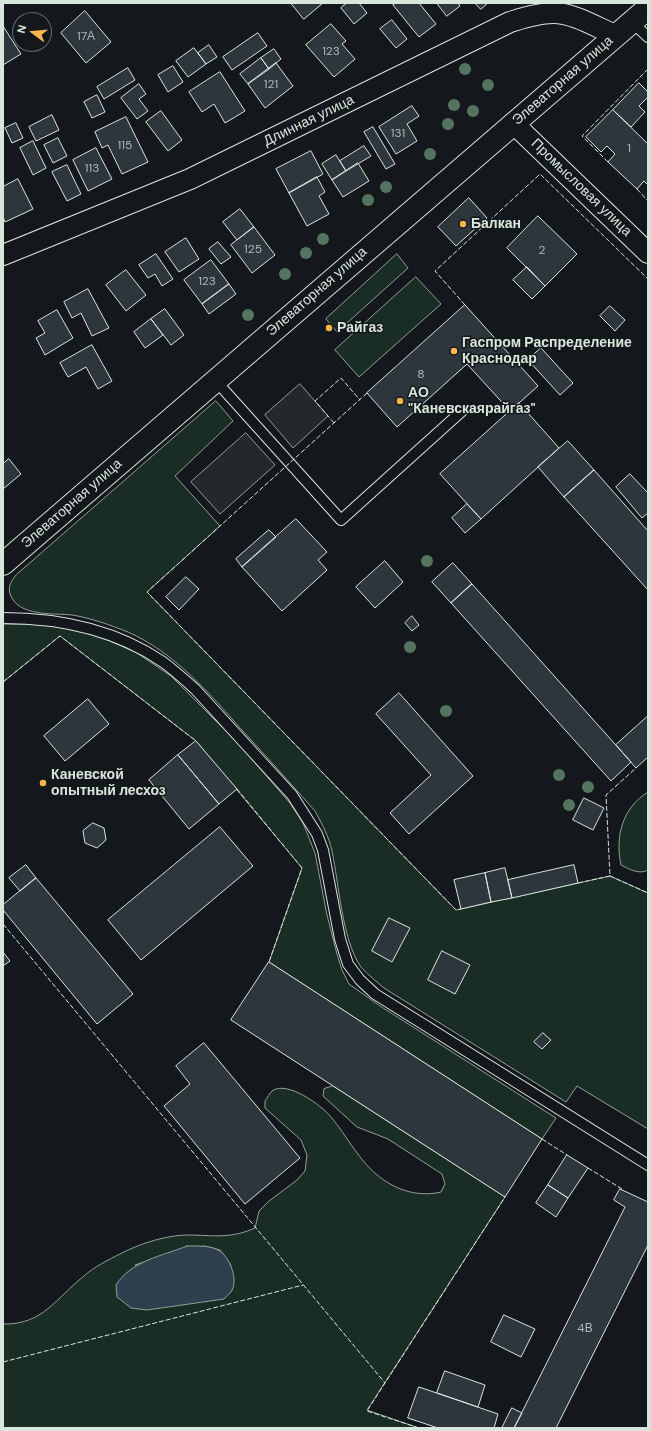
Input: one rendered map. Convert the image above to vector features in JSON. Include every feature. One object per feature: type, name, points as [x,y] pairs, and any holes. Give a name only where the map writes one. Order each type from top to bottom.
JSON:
[{"type":"street","name":"Длинная улица","points":[[3,255],[190,179],[510,22],[553,13],[567,15],[615,35]]},
{"type":"street","name":"Элеваторная улица","points":[[3,564],[640,15]]},
{"type":"street","name":"Промысловая улица","points":[[513,123],[648,253]]},
{"type":"lane","points":[[640,15],[648,37]]},
{"type":"lane","points":[[215,380],[341,520],[462,411]]},
{"type":"lane","points":[[3,618],[21,618],[82,626],[123,640],[142,649],[163,662],[179,675],[195,689],[292,795],[317,834],[323,850],[340,939],[348,964],[360,980],[374,994],[648,1165]]},
{"type":"green space","points":[[397,254],[408,268],[337,332],[326,319]]},
{"type":"green space","points":[[416,277],[441,304],[359,377],[335,350]]},
{"type":"green space","points":[[216,401],[233,421],[175,476],[220,526],[147,592],[456,910],[610,876],[648,893],[648,1129],[577,1086],[566,1102],[384,988],[361,967],[349,942],[331,846],[315,811],[203,688],[176,662],[145,641],[128,632],[79,616],[46,614],[28,610],[20,607],[14,601],[10,594],[9,588],[16,575]]},
{"type":"green space","points":[[3,624],[40,624],[77,630],[110,641],[137,653],[171,676],[235,740],[290,803],[303,823],[315,853],[327,915],[337,954],[342,970],[349,984],[380,1006],[556,1118],[542,1139],[269,962],[302,868],[196,741],[60,636],[3,682]]},
{"type":"green space","points":[[648,792],[648,870],[638,872],[621,865],[619,854],[620,834],[622,824],[632,806]]},
{"type":"green space","points":[[333,1086],[505,1197],[367,1410],[419,1428],[3,1428],[3,1324],[29,1320],[39,1315],[48,1309],[74,1284],[92,1270],[137,1246],[174,1236],[224,1236],[255,1228],[259,1211],[269,1201],[297,1180],[305,1171],[307,1155],[301,1140],[265,1108],[265,1101],[272,1091],[278,1088],[295,1091],[320,1106],[331,1117],[366,1165],[388,1183],[410,1192],[425,1194],[441,1192],[445,1184],[442,1174],[388,1139],[357,1127],[323,1096],[324,1089]],"holes":[[[205,1246],[220,1250],[231,1265],[135,1265],[159,1257]]]},
{"type":"shaded area","points":[[300,384],[328,416],[293,448],[265,415]]},
{"type":"shaded area","points":[[246,433],[275,465],[220,514],[191,482]]},
{"type":"water","points":[[187,1246],[210,1247],[218,1250],[226,1258],[234,1275],[234,1282],[231,1292],[224,1299],[147,1310],[131,1308],[117,1297],[116,1285],[130,1270],[148,1260]]},
{"type":"building","points":[[291,3],[323,3],[304,19]]},
{"type":"building","points":[[347,3],[359,3],[367,13],[354,24],[341,8]]},
{"type":"building","points":[[396,3],[419,3],[436,24],[419,37],[393,5]]},
{"type":"building","points":[[437,3],[458,3],[460,6],[447,16]]},
{"type":"building","points":[[475,3],[488,3],[481,9]]},
{"type":"building","points":[[85,11],[111,42],[86,63],[61,33]]},
{"type":"building","points":[[392,20],[407,39],[396,48],[380,29]]},
{"type":"building","points":[[331,24],[346,41],[342,44],[355,59],[334,77],[306,45]]},
{"type":"building","points":[[3,26],[12,40],[12,52],[20,52],[21,54],[3,65]]},
{"type":"building","points":[[258,33],[267,46],[232,70],[223,57]]},
{"type":"building","points":[[209,45],[217,57],[206,64],[198,53]]},
{"type":"building","points":[[194,48],[206,64],[188,77],[176,61]]},
{"type":"building","points":[[274,49],[281,59],[269,69],[261,58]]},
{"type":"building","points":[[261,58],[269,69],[248,84],[240,74]]},
{"type":"building","points":[[276,63],[293,86],[265,108],[248,84]]},
{"type":"building","points":[[173,66],[183,82],[168,92],[158,75]]},
{"type":"building","points":[[128,68],[135,80],[104,99],[97,87]]},
{"type":"building","points":[[220,72],[245,111],[225,123],[214,104],[202,112],[189,92]]},
{"type":"building","points":[[639,83],[648,92],[648,97],[639,106],[645,112],[631,127],[613,110]]},
{"type":"building","points":[[139,84],[146,94],[139,99],[148,111],[137,119],[121,98]]},
{"type":"building","points":[[97,95],[105,112],[92,118],[84,102]]},
{"type":"building","points":[[412,106],[419,116],[407,124],[417,141],[396,154],[379,127]]},
{"type":"building","points":[[613,110],[648,144],[648,185],[644,181],[637,189],[608,162],[615,154],[607,146],[601,152],[586,137]]},
{"type":"building","points":[[161,111],[182,140],[168,151],[146,122]]},
{"type":"building","points":[[52,115],[59,130],[36,141],[29,127]]},
{"type":"building","points":[[126,117],[148,162],[122,174],[108,145],[102,148],[95,132]]},
{"type":"building","points":[[16,123],[23,138],[12,143],[5,128]]},
{"type":"building","points":[[373,127],[395,164],[386,169],[364,132]]},
{"type":"building","points":[[58,138],[67,156],[53,163],[44,145]]},
{"type":"building","points":[[33,141],[46,168],[33,175],[20,148]]},
{"type":"building","points":[[364,146],[371,156],[346,171],[340,161]]},
{"type":"building","points":[[96,148],[112,179],[88,191],[73,160]]},
{"type":"building","points":[[311,151],[323,174],[289,193],[276,169]]},
{"type":"building","points":[[336,155],[346,171],[332,180],[322,164]]},
{"type":"building","points":[[358,163],[369,181],[343,197],[332,180]]},
{"type":"building","points":[[67,165],[81,194],[67,201],[52,172]]},
{"type":"building","points":[[317,177],[325,192],[319,196],[329,214],[307,226],[289,193]]},
{"type":"building","points":[[18,179],[33,209],[5,222],[3,217],[3,187]]},
{"type":"building","points":[[469,198],[487,218],[456,246],[438,227]]},
{"type":"building","points":[[240,209],[254,227],[237,240],[223,222]]},
{"type":"building","points":[[538,216],[577,254],[545,286],[507,248]]},
{"type":"building","points":[[254,227],[275,255],[252,273],[231,245]]},
{"type":"building","points":[[186,238],[199,259],[179,272],[165,252]]},
{"type":"building","points":[[218,242],[231,257],[221,264],[209,249]]},
{"type":"building","points":[[156,254],[173,279],[162,286],[155,274],[148,278],[139,265]]},
{"type":"building","points":[[211,260],[229,284],[202,304],[184,280]]},
{"type":"building","points":[[527,267],[545,286],[532,299],[513,280]]},
{"type":"building","points":[[126,270],[146,295],[126,311],[106,285]]},
{"type":"building","points":[[229,284],[236,294],[209,314],[202,304]]},
{"type":"building","points":[[88,289],[109,328],[92,336],[81,313],[72,318],[64,302]]},
{"type":"building","points":[[465,305],[538,386],[510,411],[467,364],[397,427],[367,393]]},
{"type":"building","points":[[610,306],[625,320],[615,331],[600,316]]},
{"type":"building","points":[[165,309],[184,335],[171,345],[151,319]]},
{"type":"building","points":[[57,310],[73,338],[45,355],[36,338],[45,333],[38,321]]},
{"type":"building","points":[[151,319],[163,335],[145,348],[134,332]]},
{"type":"building","points":[[92,345],[112,381],[98,389],[86,367],[68,377],[60,363]]},
{"type":"building","points":[[541,348],[573,383],[560,395],[528,360]]},
{"type":"building","points":[[519,403],[559,448],[481,519],[440,474]]},
{"type":"building","points":[[568,441],[594,470],[564,497],[538,467]]},
{"type":"building","points":[[9,459],[21,474],[3,489],[3,464]]},
{"type":"building","points":[[594,470],[648,531],[648,590],[564,497]]},
{"type":"building","points":[[630,474],[648,493],[648,513],[642,518],[616,487]]},
{"type":"building","points":[[467,504],[481,519],[465,533],[452,518]]},
{"type":"building","points":[[296,519],[327,552],[318,560],[327,570],[282,611],[242,567]]},
{"type":"building","points":[[269,530],[276,537],[242,567],[236,559]]},
{"type":"building","points":[[385,561],[403,582],[375,608],[356,587]]},
{"type":"building","points":[[453,563],[472,584],[451,603],[432,582]]},
{"type":"building","points":[[186,577],[199,589],[179,610],[166,597]]},
{"type":"building","points":[[472,584],[631,762],[611,781],[451,603]]},
{"type":"building","points":[[412,616],[419,625],[412,631],[405,623]]},
{"type":"building","points":[[399,693],[473,776],[409,834],[390,813],[431,775],[376,714]]},
{"type":"building","points":[[88,699],[109,724],[65,761],[44,736]]},
{"type":"building","points":[[648,716],[648,757],[636,768],[616,745]]},
{"type":"building","points":[[196,741],[237,789],[219,804],[178,755]]},
{"type":"building","points":[[178,755],[219,804],[189,829],[149,780]]},
{"type":"building","points":[[584,798],[604,808],[593,830],[573,820]]},
{"type":"building","points":[[93,823],[104,828],[106,840],[97,848],[85,843],[83,831]]},
{"type":"building","points":[[220,827],[253,866],[141,960],[108,920]]},
{"type":"building","points":[[26,865],[36,878],[20,891],[9,878]]},
{"type":"building","points":[[574,865],[578,883],[512,898],[508,880]]},
{"type":"building","points":[[505,868],[512,898],[491,902],[485,873]]},
{"type":"building","points":[[485,873],[491,902],[461,909],[454,880]]},
{"type":"building","points":[[36,878],[133,994],[97,1024],[3,910],[3,905]]},
{"type":"building","points":[[389,918],[410,928],[392,962],[372,951]]},
{"type":"building","points":[[442,951],[470,965],[455,994],[428,980]]},
{"type":"building","points":[[3,952],[10,961],[3,966]]},
{"type":"building","points":[[269,962],[542,1139],[505,1197],[231,1020]]},
{"type":"building","points":[[543,1033],[551,1040],[542,1049],[534,1042]]},
{"type":"building","points":[[204,1043],[300,1158],[245,1204],[164,1106],[190,1084],[176,1066]]},
{"type":"building","points":[[567,1155],[588,1168],[568,1198],[548,1185]]},
{"type":"building","points":[[548,1185],[568,1198],[556,1217],[536,1203]]},
{"type":"building","points":[[620,1189],[648,1202],[648,1245],[556,1428],[514,1428],[625,1207],[614,1200]]},
{"type":"building","points":[[504,1315],[535,1329],[521,1357],[491,1342]]},
{"type":"building","points":[[445,1371],[485,1385],[478,1407],[437,1393]]},
{"type":"building","points":[[419,1387],[498,1414],[494,1428],[438,1428],[408,1418]]},
{"type":"building","points":[[512,1408],[522,1413],[514,1428],[502,1428]]},
{"type":"fence","points":[[608,162],[582,136],[648,69]]},
{"type":"fence","points":[[465,305],[435,271],[540,174],[648,279]]},
{"type":"fence","points":[[637,189],[648,201]]},
{"type":"fence","points":[[334,423],[315,401],[341,378],[360,400]]},
{"type":"fence","points":[[367,393],[147,592],[456,910],[461,909]]},
{"type":"fence","points":[[3,682],[60,636],[196,741]]},
{"type":"fence","points":[[578,883],[610,876],[606,795],[636,768]]},
{"type":"fence","points":[[237,789],[302,868],[269,962]]},
{"type":"fence","points":[[610,876],[648,893]]},
{"type":"fence","points":[[3,924],[385,1383]]},
{"type":"fence","points":[[542,1139],[567,1155]]},
{"type":"fence","points":[[588,1168],[622,1189]]},
{"type":"fence","points":[[419,1428],[367,1411],[505,1197]]},
{"type":"fence","points":[[3,1362],[303,1285]]},
{"type":"place","name":"Балкан","points":[[463,224]]},
{"type":"place","name":"Райгаз","points":[[329,328]]},
{"type":"place","name":"Гаспром Распределение Краснодар","points":[[454,351]]},
{"type":"place","name":"АО \"Каневскаярайгаз\"","points":[[400,401]]},
{"type":"place","name":"Каневской опытный лесхоз","points":[[43,783]]}]
